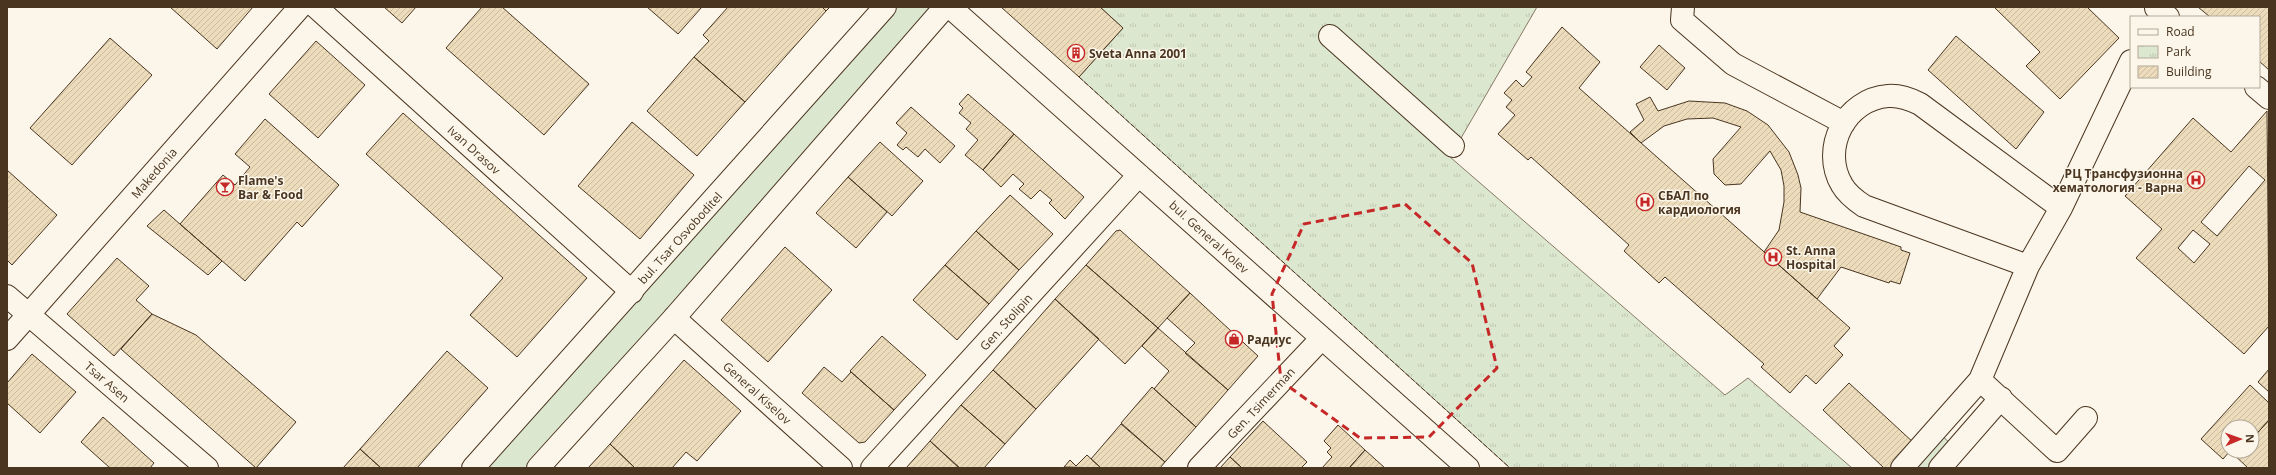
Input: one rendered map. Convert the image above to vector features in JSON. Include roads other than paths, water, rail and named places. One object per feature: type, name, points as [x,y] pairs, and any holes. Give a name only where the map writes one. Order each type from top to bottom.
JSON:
[{"type":"street","name":"Makedonia","points":[[7,339],[300,7]]},
{"type":"street","name":"Ivan Drasov","points":[[316,7],[632,292]]},
{"type":"street","name":"bul. Tsar Osvoboditel","points":[[473,468],[632,292],[885,7]]},
{"type":"street","points":[[538,468],[674,318],[945,7]]},
{"type":"street","name":"bul. General Kolev","points":[[950,7],[1468,468]]},
{"type":"street","points":[[1683,7],[1682,20],[1733,64],[1844,123]]},
{"type":"street","points":[[1330,36],[1453,146]]},
{"type":"street","points":[[1902,468],[1980,380],[2028,266],[2061,208],[2130,63]]},
{"type":"street","points":[[2257,88],[2269,98]]},
{"type":"street","points":[[2028,266],[1864,206],[1851,197],[1842,185],[1836,171],[1834,151],[1838,131],[1849,114],[1861,105],[1874,99],[1888,96],[1905,97],[1920,104],[2061,208]]},
{"type":"street","name":"Gen. Stolipin","points":[[872,468],[1139,175]]},
{"type":"street","name":"Tsar Asen","points":[[7,296],[207,468]]},
{"type":"street","name":"General Kiselov","points":[[674,318],[841,468]]},
{"type":"street","name":"Gen. Tsimerman","points":[[1199,468],[1322,338]]},
{"type":"street","points":[[1980,380],[2057,451],[2086,418]]},
{"type":"street","points":[[1940,468],[2001,398]]},
{"type":"place","name":"Sveta Anna 2001","points":[[1076,53]]},
{"type":"place","name":"РЦ Трансфузионна хематология - Варна","points":[[2196,180]]},
{"type":"place","name":"Flame's Bar & Food","points":[[225,187]]},
{"type":"place","name":"СБАЛ по кардиология","points":[[1645,202]]},
{"type":"place","name":"St. Anna Hospital","points":[[1773,257]]},
{"type":"place","name":"Радиус","points":[[1234,339]]}]
